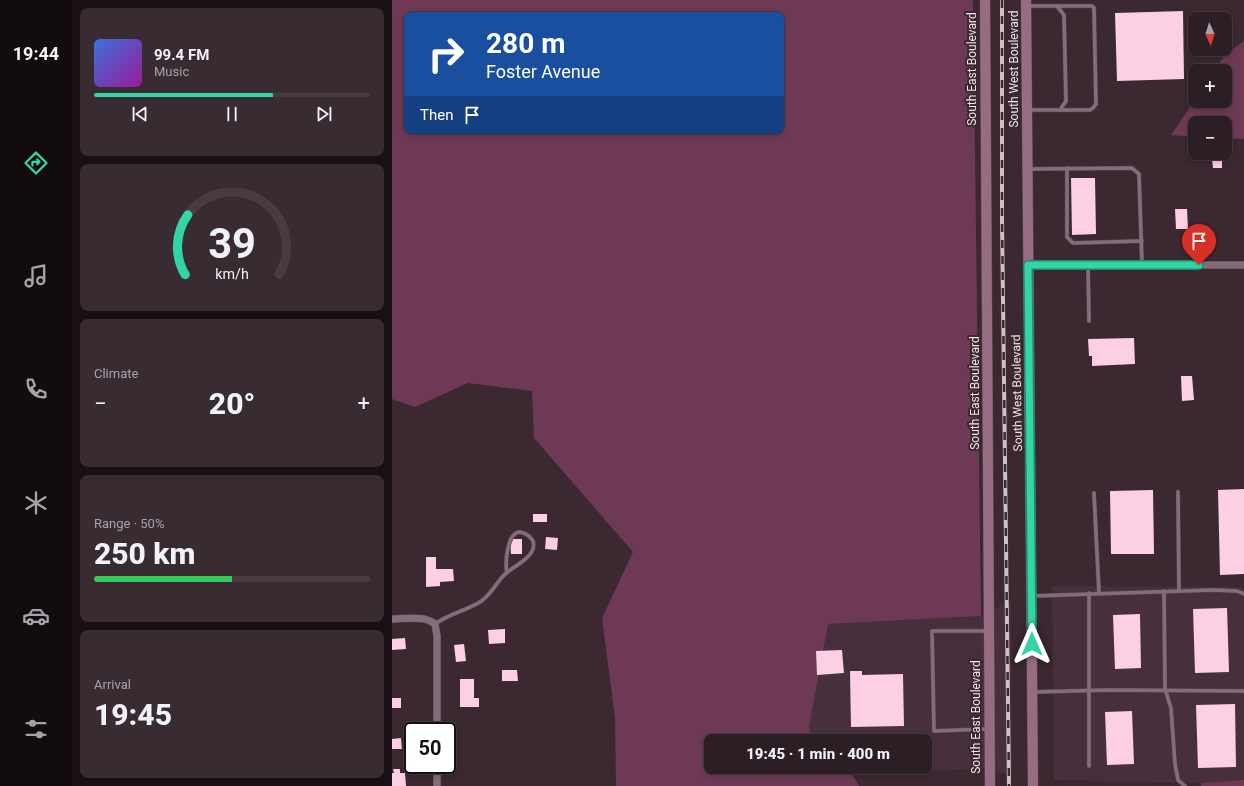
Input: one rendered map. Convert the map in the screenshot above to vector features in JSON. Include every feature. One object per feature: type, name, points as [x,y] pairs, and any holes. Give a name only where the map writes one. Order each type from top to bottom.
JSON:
[{"type":"main road","name":"South East Boulevard","points":[[985,0],[990,786]]},
{"type":"main road","name":"South West Boulevard","points":[[1026,3],[1033,786]]},
{"type":"street","points":[[1028,265],[1244,265]]},
{"type":"street","points":[[392,619],[431,620],[435,624],[437,636],[437,722]]},
{"type":"street","points":[[437,774],[437,786]]},
{"type":"lane","points":[[1026,3],[1057,6],[1080,5],[1092,6],[1094,8],[1096,104],[1090,110],[1027,110]]},
{"type":"lane","points":[[1057,6],[1064,15],[1066,101],[1060,110]]},
{"type":"lane","points":[[1068,168],[1067,237],[1073,243],[1142,241]]},
{"type":"lane","points":[[1028,169],[1132,168],[1139,174],[1142,265]]},
{"type":"lane","points":[[1088,266],[1089,321]]},
{"type":"lane","points":[[1178,492],[1179,591]]},
{"type":"lane","points":[[1094,493],[1099,593]]},
{"type":"lane","points":[[435,624],[481,602],[507,573],[523,561],[533,550],[533,541],[530,536],[518,532],[510,538],[508,547],[507,573]]},
{"type":"lane","points":[[1031,596],[1164,591],[1237,591],[1244,594]]},
{"type":"lane","points":[[1164,591],[1164,690],[1171,708],[1175,764],[1178,780],[1185,786]]},
{"type":"lane","points":[[1089,594],[1089,766]]},
{"type":"lane","points":[[989,631],[932,631],[934,731],[989,729]]},
{"type":"lane","points":[[1032,692],[1089,690],[1244,691]]},
{"type":"shaded area","points":[[392,0],[973,0],[981,616],[828,624],[809,727],[811,734],[704,734],[704,774],[852,774],[859,786],[616,786],[615,718],[602,618],[633,552],[534,438],[532,391],[468,383],[415,407],[392,399]]},
{"type":"shaded area","points":[[1244,41],[1244,139],[1232,138],[1232,116],[1188,116],[1188,136],[1171,135],[1190,108],[1232,108],[1232,64],[1219,64],[1224,56],[1232,56],[1232,50]]},
{"type":"shaded area","points":[[1052,586],[1242,587],[1244,590],[1244,780],[1201,783],[1054,780]]},
{"type":"shaded area","points":[[1011,601],[1012,775],[983,769],[932,771],[932,734],[811,734],[809,727],[828,624],[981,616]]},
{"type":"shaded area","points":[[822,774],[849,774],[822,775]]},
{"type":"shaded area","points":[[1244,780],[1244,786],[1201,786],[1201,783]]},
{"type":"building","points":[[1183,11],[1184,79],[1117,81],[1115,13]]},
{"type":"building","points":[[1212,160],[1222,160],[1222,168],[1213,168]]},
{"type":"building","points":[[1071,178],[1095,178],[1096,234],[1072,235]]},
{"type":"building","points":[[1175,209],[1187,209],[1188,229],[1176,229]]},
{"type":"building","points":[[1134,338],[1135,364],[1092,366],[1092,356],[1089,356],[1088,339]]},
{"type":"building","points":[[1181,376],[1192,376],[1194,400],[1182,401]]},
{"type":"building","points":[[1244,489],[1244,574],[1220,575],[1218,490]]},
{"type":"building","points":[[1153,490],[1154,554],[1111,554],[1110,491]]},
{"type":"building","points":[[533,514],[547,514],[547,522],[533,522]]},
{"type":"building","points":[[546,537],[558,538],[557,550],[545,549]]},
{"type":"building","points":[[510,539],[522,539],[522,554],[511,554]]},
{"type":"building","points":[[426,557],[436,557],[436,569],[453,569],[454,581],[440,582],[440,586],[426,587]]},
{"type":"building","points":[[1227,608],[1229,672],[1195,673],[1193,609]]},
{"type":"building","points":[[1140,614],[1141,668],[1115,669],[1113,615]]},
{"type":"building","points":[[505,629],[505,643],[489,644],[488,630]]},
{"type":"building","points":[[405,638],[406,649],[392,650],[392,639]]},
{"type":"building","points":[[464,644],[466,661],[456,662],[454,645]]},
{"type":"building","points":[[842,650],[844,673],[817,675],[816,651]]},
{"type":"building","points":[[502,670],[517,670],[518,681],[502,681]]},
{"type":"building","points":[[850,671],[862,671],[862,675],[903,674],[904,726],[851,727]]},
{"type":"building","points":[[460,679],[474,679],[474,698],[479,698],[479,707],[460,707]]},
{"type":"building","points":[[392,698],[401,698],[401,708],[392,708]]},
{"type":"building","points":[[1235,704],[1236,767],[1198,768],[1196,705]]},
{"type":"building","points":[[1132,711],[1134,764],[1107,765],[1105,712]]},
{"type":"building","points":[[401,738],[402,749],[392,749],[392,739]]},
{"type":"building","points":[[393,769],[400,769],[400,773],[405,774],[406,786],[392,786],[392,773],[394,773]]},
{"type":"railway","points":[[1002,0],[1002,220],[1009,786]]},
{"type":"route","points":[[1032,644],[1028,265],[1199,265]]}]
